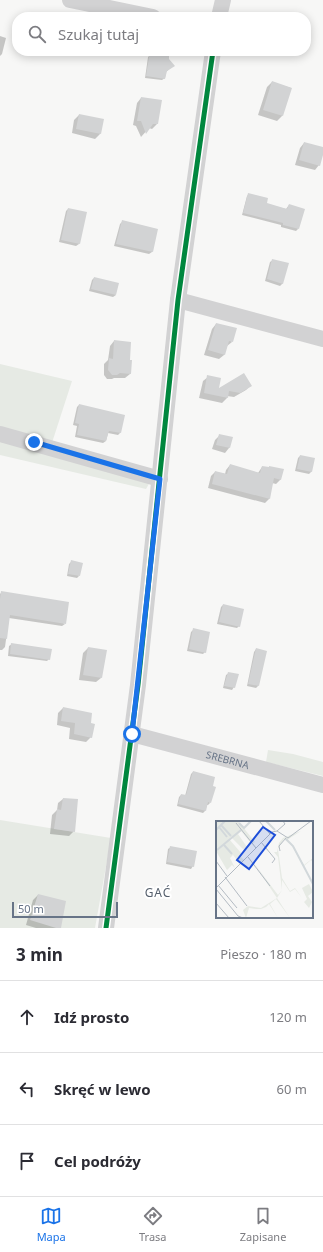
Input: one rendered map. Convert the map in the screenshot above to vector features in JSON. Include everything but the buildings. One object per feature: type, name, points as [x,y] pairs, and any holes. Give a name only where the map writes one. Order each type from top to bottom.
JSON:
[{"type":"street","points":[[70,0],[129,12]]},
{"type":"street","points":[[220,12],[223,0]]},
{"type":"street","points":[[106,928],[132,734],[178,300],[212,56]]},
{"type":"street","points":[[178,300],[323,339]]},
{"type":"street","points":[[0,434],[160,479]]},
{"type":"street","name":"SREBRNA","points":[[132,734],[323,785]]},
{"type":"shaded area","points":[[0,364],[72,381],[48,455],[150,482],[146,489],[0,455]]},
{"type":"shaded area","points":[[268,750],[293,754],[323,762],[323,776],[266,762]]},
{"type":"shaded area","points":[[0,820],[111,838],[95,928],[0,928]]},
{"type":"cycle path","points":[[106,928],[138,685],[178,300],[212,56]]},
{"type":"district","name":"GAĆ","points":[[158,893]]},
{"type":"route","points":[[34,442],[160,479],[132,734]]}]
